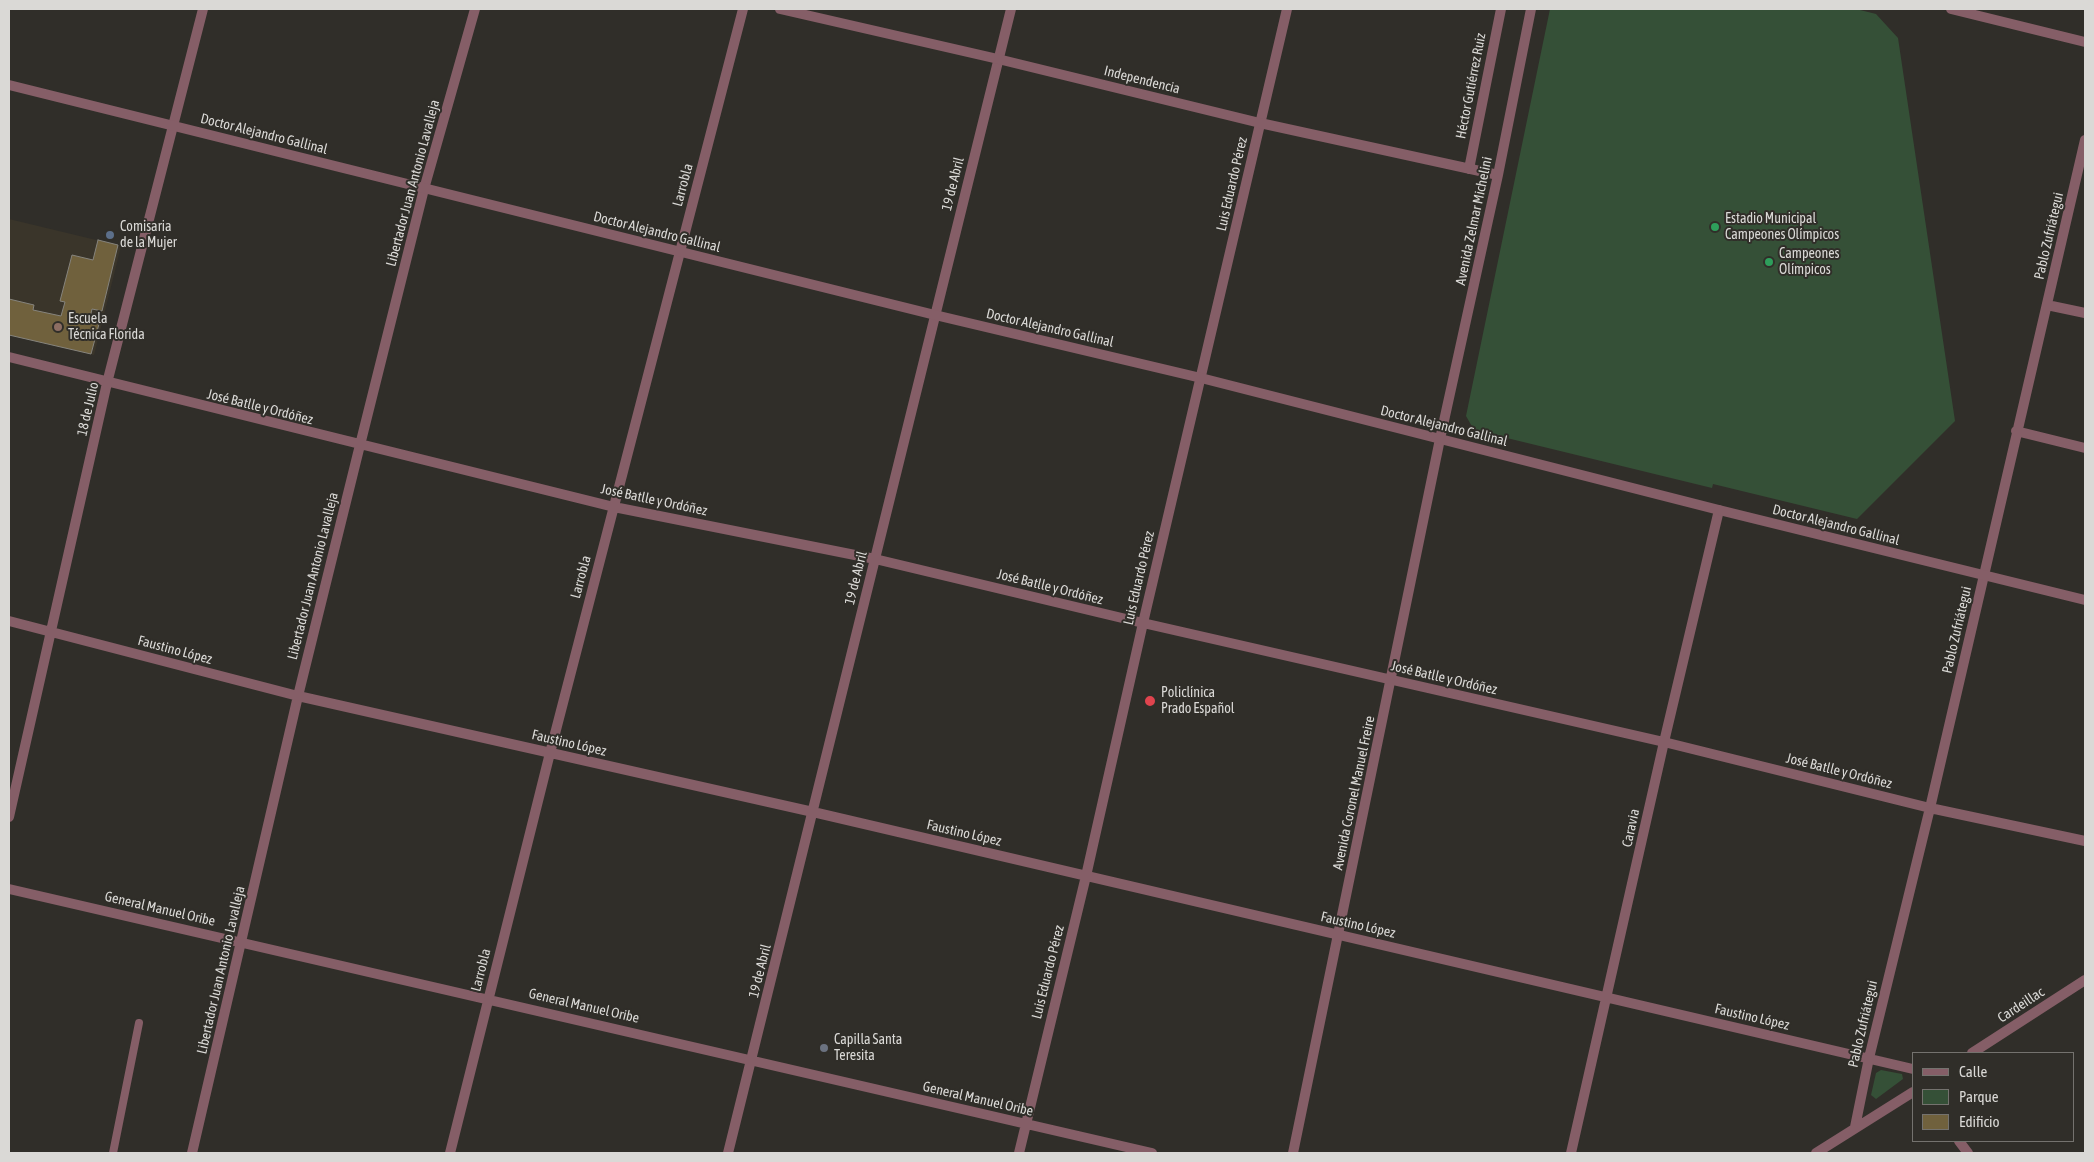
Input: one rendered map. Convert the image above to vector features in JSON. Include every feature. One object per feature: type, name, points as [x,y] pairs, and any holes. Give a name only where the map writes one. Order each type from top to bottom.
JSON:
[{"type":"street","name":"18 de Julio","points":[[9,817],[107,383],[203,9]]},
{"type":"street","name":"Libertador Juan Antonio Lavalleja","points":[[192,1153],[298,696],[424,189],[475,9]]},
{"type":"street","name":"Larrobla","points":[[450,1153],[550,753],[743,9]]},
{"type":"street","name":"Independencia","points":[[780,9],[998,59],[1260,123],[1498,175]]},
{"type":"street","name":"19 de Abril","points":[[728,1153],[1011,9]]},
{"type":"street","name":"Luis Eduardo Pérez","points":[[1019,1153],[1086,876],[1143,623],[1287,9]]},
{"type":"street","name":"Héctor Gutiérrez Ruiz","points":[[1469,169],[1500,9]]},
{"type":"street","name":"Avenida Zelmar Michelini","points":[[1440,439],[1498,175],[1531,9]]},
{"type":"street","points":[[1951,9],[2085,42]]},
{"type":"street","name":"Doctor Alejandro Gallinal","points":[[9,85],[935,315],[1201,378],[1719,510],[2085,600]]},
{"type":"street","name":"Pablo Zufriátegui","points":[[1855,1127],[1869,1058],[1930,808],[2085,140]]},
{"type":"street","points":[[2047,304],[2085,314]]},
{"type":"street","name":"José Batlle y Ordóñez","points":[[9,357],[360,446],[614,506],[875,559],[1143,623],[1664,742],[1930,808],[2085,841]]},
{"type":"street","points":[[2016,431],[2085,448]]},
{"type":"street","name":"Avenida Coronel Manuel Freire","points":[[1293,1153],[1392,680],[1440,439]]},
{"type":"street","name":"Caravia","points":[[1571,1153],[1664,742],[1719,510]]},
{"type":"street","name":"Faustino López","points":[[9,621],[298,696],[813,812],[1912,1068]]},
{"type":"street","name":"General Manuel Oribe","points":[[9,889],[488,998],[1152,1153]]},
{"type":"street","name":"Cardeillac","points":[[1974,1052],[2085,980]]},
{"type":"street","points":[[1816,1153],[1912,1093]]},
{"type":"street","points":[[1960,1142],[1968,1153]]},
{"type":"lane","points":[[113,1153],[140,1023]]},
{"type":"shaded area","points":[[9,219],[121,246],[94,355],[9,335]]},
{"type":"green space","name":"Estadio Municipal Campeones Olímpicos","points":[[1550,9],[1856,9],[1876,14],[1898,38],[1955,421],[1857,519],[1713,484],[1712,488],[1474,430],[1466,416]]},
{"type":"green space","points":[[1881,1070],[1902,1074],[1903,1079],[1876,1099],[1871,1095],[1876,1073]]},
{"type":"building","points":[[98,240],[118,245],[102,311],[92,309],[89,322],[99,324],[91,354],[9,335],[9,299],[34,305],[33,310],[61,316],[65,302],[60,301],[72,255],[93,260]]},
{"type":"place","name":"Estadio Municipal Campeones Olímpicos","points":[[1715,227]]},
{"type":"place","name":"Comisaria de la Mujer","points":[[110,235]]},
{"type":"place","name":"Campeones Olímpicos","points":[[1769,262]]},
{"type":"place","name":"Escuela Técnica Florida","points":[[58,327]]},
{"type":"place","name":"Policlínica Prado Español","points":[[1150,701]]},
{"type":"place","name":"Capilla Santa Teresita","points":[[824,1048]]}]
